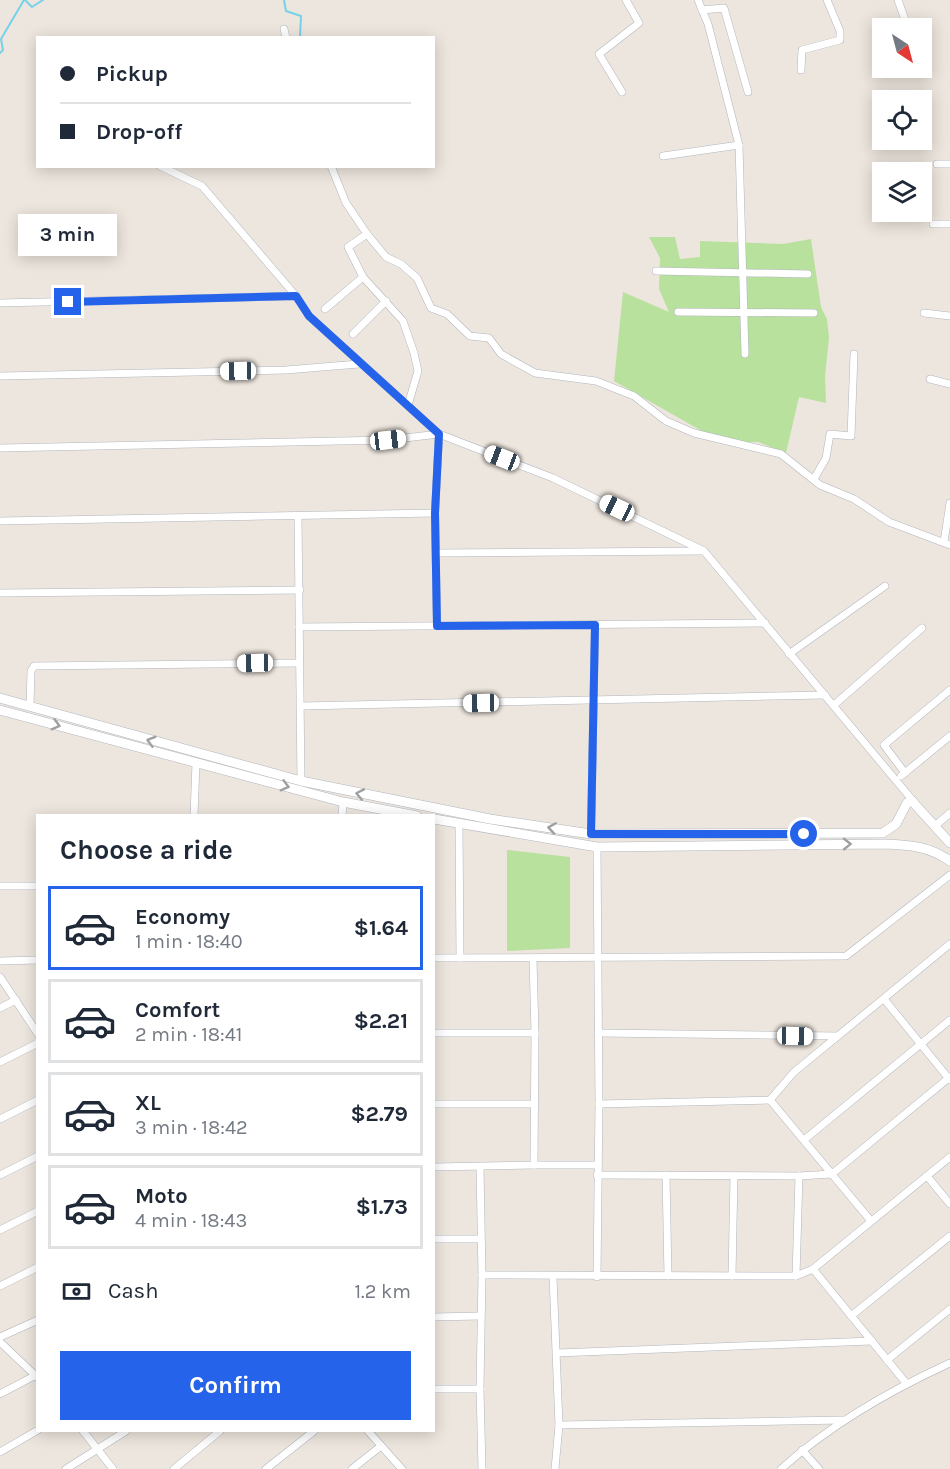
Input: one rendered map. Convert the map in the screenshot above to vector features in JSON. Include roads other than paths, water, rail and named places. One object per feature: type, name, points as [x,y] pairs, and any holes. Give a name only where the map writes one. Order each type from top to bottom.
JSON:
[{"type":"main road","points":[[0,698],[301,781],[479,817],[591,834],[884,833],[896,824],[907,803],[915,803],[950,843]]},
{"type":"main road","points":[[0,710],[343,802],[406,814]]},
{"type":"main road","points":[[435,819],[597,847],[884,844],[926,848],[950,861]]},
{"type":"main road","points":[[884,833],[884,844]]},
{"type":"street","points":[[622,92],[599,54],[639,23],[626,0]]},
{"type":"street","points":[[698,0],[739,146],[745,354]]},
{"type":"street","points":[[801,70],[802,50],[840,40],[840,32],[827,0]]},
{"type":"street","points":[[898,0],[905,18]]},
{"type":"street","points":[[702,10],[724,8],[748,92]]},
{"type":"street","points":[[663,156],[739,146]]},
{"type":"street","points":[[938,164],[950,164]]},
{"type":"street","points":[[164,168],[202,186],[296,296],[309,316],[359,364],[439,434],[553,478],[704,551],[915,803]]},
{"type":"street","points":[[332,168],[346,203],[367,234],[386,258],[401,264],[417,278],[430,308],[447,315],[470,336],[489,338],[501,354],[512,361],[535,373],[596,381],[634,396],[666,421],[694,433],[781,454],[820,485],[854,500],[889,522],[947,544],[950,503]]},
{"type":"street","points":[[933,224],[950,224]]},
{"type":"street","points":[[367,234],[348,247],[363,277],[403,321],[418,371],[408,405]]},
{"type":"street","points":[[656,271],[808,274]]},
{"type":"street","points":[[326,309],[363,277]]},
{"type":"street","points":[[0,303],[296,296]]},
{"type":"street","points":[[353,334],[386,300]]},
{"type":"street","points":[[678,312],[814,313]]},
{"type":"street","points":[[924,313],[950,316]]},
{"type":"street","points":[[814,479],[826,458],[830,435],[851,436],[854,354]]},
{"type":"street","points":[[0,376],[286,370],[359,364]]},
{"type":"street","points":[[930,379],[950,384]]},
{"type":"street","points":[[0,448],[388,440],[439,434]]},
{"type":"street","points":[[437,626],[435,513],[439,434]]},
{"type":"street","points":[[0,520],[435,513]]},
{"type":"street","points":[[298,517],[301,781]]},
{"type":"street","points":[[437,553],[704,551]]},
{"type":"street","points":[[789,654],[885,586]]},
{"type":"street","points":[[0,593],[300,590]]},
{"type":"street","points":[[299,627],[765,623]]},
{"type":"street","points":[[591,834],[595,625]]},
{"type":"street","points":[[834,705],[922,628]]},
{"type":"street","points":[[30,706],[31,670],[34,666],[299,663]]},
{"type":"street","points":[[904,773],[884,745],[950,690]]},
{"type":"street","points":[[301,706],[825,695]]},
{"type":"street","points":[[897,780],[950,736]]},
{"type":"street","points":[[194,814],[196,763]]},
{"type":"street","points":[[342,814],[343,802]]},
{"type":"street","points":[[935,826],[950,813]]},
{"type":"street","points":[[459,824],[460,958]]},
{"type":"street","points":[[597,847],[599,958],[597,1277]]},
{"type":"street","points":[[435,958],[846,956],[950,875]]},
{"type":"street","points":[[0,886],[36,886]]},
{"type":"street","points":[[599,1104],[770,1100],[794,1072],[950,945]]},
{"type":"street","points":[[533,959],[536,1033],[534,1165]]},
{"type":"street","points":[[0,961],[36,960]]},
{"type":"street","points":[[0,977],[36,1031]]},
{"type":"street","points":[[597,1175],[799,1176],[832,1174],[949,1079],[884,999]]},
{"type":"street","points":[[0,1008],[16,1000]]},
{"type":"street","points":[[804,1140],[950,1020]]},
{"type":"street","points":[[435,1033],[536,1033]]},
{"type":"street","points":[[598,1033],[838,1036]]},
{"type":"street","points":[[0,1062],[36,1045]]},
{"type":"street","points":[[770,1100],[871,1221]]},
{"type":"street","points":[[0,1119],[36,1101]]},
{"type":"street","points":[[435,1104],[535,1104]]},
{"type":"street","points":[[0,1175],[36,1157]]},
{"type":"street","points":[[482,1275],[795,1276],[813,1269],[950,1157]]},
{"type":"street","points":[[435,1167],[598,1165]]},
{"type":"street","points":[[480,1167],[482,1469]]},
{"type":"street","points":[[666,1175],[668,1276]]},
{"type":"street","points":[[732,1276],[734,1176]]},
{"type":"street","points":[[795,1276],[799,1176]]},
{"type":"street","points":[[927,1176],[950,1204]]},
{"type":"street","points":[[0,1230],[36,1212]]},
{"type":"street","points":[[851,1316],[950,1236]]},
{"type":"street","points":[[435,1239],[480,1239]]},
{"type":"street","points":[[0,1286],[36,1268]]},
{"type":"street","points":[[813,1269],[906,1383]]},
{"type":"street","points":[[553,1277],[559,1425],[555,1469]]},
{"type":"street","points":[[888,1360],[950,1309]]},
{"type":"street","points":[[435,1317],[480,1316]]},
{"type":"street","points":[[0,1337],[36,1321]]},
{"type":"street","points":[[557,1353],[872,1341]]},
{"type":"street","points":[[0,1342],[36,1375]]},
{"type":"street","points":[[781,1469],[802,1450],[879,1397],[950,1363]]},
{"type":"street","points":[[0,1394],[36,1376]]},
{"type":"street","points":[[435,1389],[480,1389]]},
{"type":"street","points":[[559,1425],[844,1420]]},
{"type":"street","points":[[0,1452],[36,1431]]},
{"type":"street","points":[[84,1432],[113,1469]]},
{"type":"street","points":[[66,1469],[125,1432]]},
{"type":"street","points":[[174,1469],[219,1432]]},
{"type":"street","points":[[266,1469],[313,1432]]},
{"type":"street","points":[[369,1432],[402,1469]]},
{"type":"street","points":[[352,1469],[381,1446]]},
{"type":"street","points":[[802,1450],[819,1469]]},
{"type":"waterway","points":[[0,53],[3,50],[1,39],[24,0]]},
{"type":"waterway","points":[[25,0],[32,7],[43,0]]},
{"type":"waterway","points":[[284,0],[286,11],[301,16],[300,36]]}]
